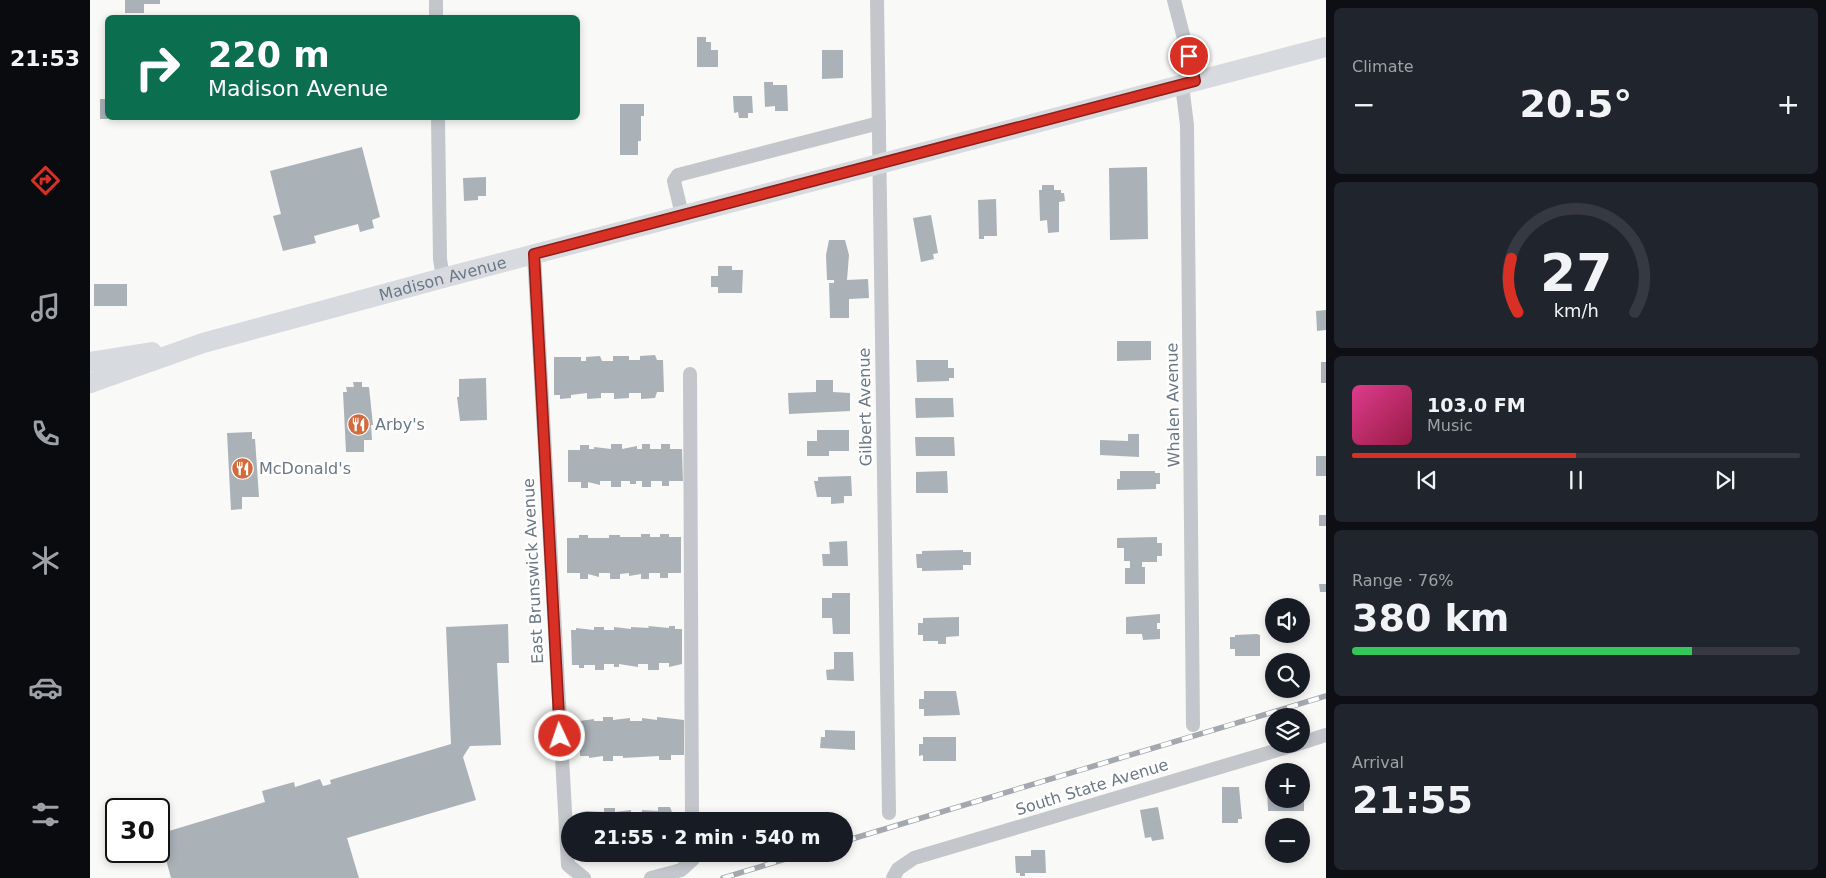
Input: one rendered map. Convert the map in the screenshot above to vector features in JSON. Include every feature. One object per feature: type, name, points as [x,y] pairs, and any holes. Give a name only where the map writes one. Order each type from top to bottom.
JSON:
[{"type":"main road","name":"Madison Avenue","points":[[90,383],[203,343],[534,254],[1326,47]]},
{"type":"main road","name":"Madison Avenue","points":[[90,362],[203,343]]},
{"type":"street","points":[[436,0],[436,15]]},
{"type":"street","name":"Gilbert Avenue","points":[[878,0],[888,813]]},
{"type":"street","name":"Whalen Avenue","points":[[1174,0],[1189,83],[1193,725]]},
{"type":"street","points":[[438,120],[440,259],[443,278]]},
{"type":"street","points":[[682,215],[674,181],[678,175],[879,123]]},
{"type":"street","name":"East Brunswick Avenue","points":[[534,254],[568,865],[584,878]]},
{"type":"street","points":[[690,374],[692,812]]},
{"type":"street","name":"South State Avenue","points":[[1310,740],[1326,735]]},
{"type":"street","name":"South State Avenue","points":[[896,873],[914,858],[1266,753]]},
{"type":"street","points":[[651,878],[681,870],[690,862]]},
{"type":"building","points":[[125,0],[160,0],[160,4],[144,4],[144,13],[125,13]]},
{"type":"building","points":[[697,37],[706,37],[706,42],[711,42],[711,50],[718,50],[718,67],[697,67]]},
{"type":"building","points":[[822,50],[843,50],[843,78],[822,79]]},
{"type":"building","points":[[764,82],[773,82],[773,85],[787,85],[788,111],[775,111],[775,106],[765,107]]},
{"type":"building","points":[[733,96],[752,96],[753,113],[748,113],[748,118],[739,118],[738,112],[734,113]]},
{"type":"building","points":[[100,99],[105,99],[105,119],[100,119]]},
{"type":"building","points":[[620,104],[644,104],[644,116],[641,116],[641,141],[638,141],[638,155],[620,155]]},
{"type":"building","points":[[362,147],[380,217],[372,220],[374,228],[360,232],[358,224],[314,236],[316,243],[283,251],[273,216],[281,214],[270,171]]},
{"type":"building","points":[[1147,167],[1148,239],[1110,240],[1109,168]]},
{"type":"building","points":[[486,177],[486,196],[478,196],[478,200],[464,201],[463,178]]},
{"type":"building","points":[[1042,185],[1054,185],[1054,190],[1061,190],[1061,193],[1064,193],[1065,201],[1059,202],[1059,232],[1048,233],[1047,220],[1040,221],[1039,190],[1042,190]]},
{"type":"building","points":[[996,199],[997,236],[984,236],[984,239],[979,239],[978,200]]},
{"type":"building","points":[[931,215],[938,253],[933,254],[934,259],[921,262],[913,218]]},
{"type":"building","points":[[829,240],[845,240],[849,255],[847,280],[868,279],[869,298],[849,299],[849,318],[830,318],[829,283],[834,283],[834,280],[827,280],[826,255]]},
{"type":"building","points":[[718,266],[732,266],[732,270],[743,270],[742,293],[718,293],[718,287],[711,287],[711,276],[718,276]]},
{"type":"building","points":[[94,284],[127,284],[127,306],[94,306]]},
{"type":"building","points":[[1326,310],[1326,330],[1317,331],[1316,311]]},
{"type":"building","points":[[1117,341],[1151,341],[1151,360],[1117,361]]},
{"type":"building","points":[[655,355],[657,360],[663,360],[664,392],[657,392],[655,398],[641,399],[641,393],[629,393],[629,398],[614,399],[614,393],[601,393],[601,398],[587,399],[587,393],[571,395],[571,398],[560,399],[560,395],[554,395],[554,357],[581,357],[581,361],[586,361],[586,357],[600,356],[602,361],[613,361],[613,356],[629,356],[629,360],[640,360],[640,356]]},
{"type":"building","points":[[916,360],[948,360],[948,368],[954,368],[954,378],[949,378],[949,381],[917,382]]},
{"type":"building","points":[[1321,362],[1326,362],[1326,383],[1321,383]]},
{"type":"building","points":[[486,378],[487,420],[460,421],[457,397],[459,397],[459,379]]},
{"type":"building","points":[[816,380],[833,380],[833,392],[850,393],[850,411],[789,414],[788,393],[816,392]]},
{"type":"building","points":[[353,382],[362,382],[362,387],[369,387],[373,425],[371,425],[372,440],[364,440],[364,452],[346,452],[343,392],[347,392],[346,387],[354,387]]},
{"type":"building","points":[[915,398],[953,398],[954,417],[916,418]]},
{"type":"building","points":[[817,430],[849,430],[849,451],[829,451],[829,456],[807,456],[807,441],[817,441]]},
{"type":"building","name":"McDonald's","points":[[252,432],[252,439],[255,439],[259,497],[242,497],[242,509],[231,510],[227,433]]},
{"type":"building","points":[[1128,434],[1139,434],[1139,457],[1100,455],[1100,440],[1128,441]]},
{"type":"building","points":[[915,437],[954,437],[955,456],[916,456]]},
{"type":"building","points":[[611,444],[622,444],[622,449],[637,446],[637,449],[642,449],[642,444],[650,444],[650,449],[661,449],[661,444],[670,444],[670,449],[682,449],[683,481],[669,481],[669,486],[662,486],[662,481],[651,481],[651,487],[642,487],[642,481],[630,484],[630,481],[621,481],[621,487],[611,487],[611,481],[600,481],[600,485],[588,482],[588,488],[581,488],[581,482],[568,482],[568,450],[580,450],[580,445],[589,445],[589,449],[594,449],[594,447],[611,449]]},
{"type":"building","points":[[1316,456],[1326,456],[1326,476],[1316,476]]},
{"type":"building","points":[[947,471],[948,493],[916,493],[916,472]]},
{"type":"building","points":[[1120,471],[1155,471],[1155,473],[1160,473],[1160,484],[1156,484],[1156,489],[1117,490],[1117,479],[1120,479]]},
{"type":"building","points":[[851,476],[852,496],[844,496],[844,503],[831,504],[831,497],[817,497],[814,481],[818,481],[818,477]]},
{"type":"building","points":[[1319,515],[1326,515],[1326,526],[1319,526]]},
{"type":"building","points":[[641,534],[650,534],[650,537],[660,537],[660,534],[669,534],[669,537],[681,537],[681,573],[668,573],[668,578],[660,578],[660,573],[649,573],[649,579],[641,579],[641,574],[629,576],[629,573],[620,574],[620,579],[610,579],[610,573],[599,573],[599,577],[588,574],[588,579],[580,579],[580,573],[567,573],[567,538],[579,538],[579,535],[588,535],[588,538],[609,538],[609,535],[641,537]]},
{"type":"building","points":[[1157,537],[1157,543],[1162,543],[1162,556],[1157,556],[1157,562],[1142,562],[1142,567],[1145,567],[1145,584],[1125,584],[1125,568],[1130,568],[1130,561],[1124,561],[1124,548],[1117,548],[1117,538]]},
{"type":"building","points":[[847,541],[848,566],[823,566],[822,554],[830,554],[829,542]]},
{"type":"building","points":[[963,550],[963,552],[971,552],[971,565],[963,565],[963,570],[922,571],[922,568],[917,568],[916,554],[922,554],[922,551]]},
{"type":"building","points":[[1319,584],[1326,584],[1326,592],[1320,592]]},
{"type":"building","points":[[832,593],[850,593],[850,634],[833,634],[832,618],[822,618],[822,598],[832,598]]},
{"type":"building","points":[[1160,614],[1160,623],[1157,623],[1157,629],[1160,629],[1160,639],[1143,640],[1142,634],[1126,634],[1126,617]]},
{"type":"building","points":[[959,617],[959,636],[946,637],[946,644],[938,644],[938,641],[923,641],[923,635],[918,635],[918,623],[923,623],[923,618]]},
{"type":"building","points":[[508,624],[509,663],[497,663],[501,745],[470,746],[463,757],[476,800],[347,838],[359,878],[171,878],[167,863],[170,863],[170,831],[265,802],[262,791],[294,782],[295,787],[320,779],[323,786],[331,784],[330,780],[451,744],[446,627]]},
{"type":"building","points":[[648,626],[669,628],[669,626],[675,626],[675,629],[682,629],[682,664],[669,667],[669,663],[659,663],[659,670],[648,670],[648,664],[638,664],[638,667],[619,664],[619,667],[614,667],[614,664],[604,664],[604,670],[595,670],[595,665],[584,665],[584,668],[579,668],[579,665],[572,665],[571,630],[576,630],[576,628],[594,630],[594,627],[604,627],[604,630],[614,630],[614,627],[631,629],[631,627],[649,628]]},
{"type":"building","points":[[1260,635],[1260,656],[1235,656],[1235,649],[1230,649],[1230,637]]},
{"type":"building","points":[[834,652],[853,652],[854,681],[827,680],[826,670],[834,669]]},
{"type":"building","points":[[924,691],[956,691],[960,715],[924,716],[924,709],[919,709],[919,699],[924,699]]},
{"type":"building","points":[[603,717],[613,717],[613,720],[630,718],[630,721],[642,721],[642,718],[657,720],[657,717],[684,720],[684,755],[671,755],[671,760],[659,760],[659,756],[623,758],[623,756],[613,756],[613,761],[603,761],[603,756],[589,758],[589,756],[580,756],[580,721],[594,719],[594,721],[603,721]]},
{"type":"building","points":[[825,730],[855,731],[855,750],[820,748],[821,737],[825,737]]},
{"type":"building","points":[[923,737],[956,737],[956,761],[923,761],[923,755],[919,756],[919,744],[923,744]]},
{"type":"building","points":[[1222,787],[1239,787],[1242,819],[1238,819],[1238,823],[1222,823]]},
{"type":"building","points":[[658,807],[670,807],[672,812],[642,812],[642,810],[658,811]]},
{"type":"building","points":[[1158,807],[1164,839],[1152,841],[1151,837],[1145,838],[1140,810]]},
{"type":"building","points":[[604,808],[615,808],[615,812],[604,812]]},
{"type":"building","points":[[1268,808],[1304,808],[1304,811],[1268,811]]},
{"type":"building","points":[[631,810],[631,812],[615,812]]},
{"type":"building","points":[[1031,850],[1045,850],[1046,873],[1025,873],[1025,876],[1020,876],[1020,873],[1016,873],[1015,856],[1031,856]]},
{"type":"railway","points":[[853,839],[1326,696]]},
{"type":"railway","points":[[723,878],[776,862]]},
{"type":"place","name":"Arby's","points":[[359,424]]},
{"type":"place","name":"McDonald's","points":[[243,468]]},
{"type":"route","points":[[560,736],[534,254],[1195,81],[1189,56]]}]
